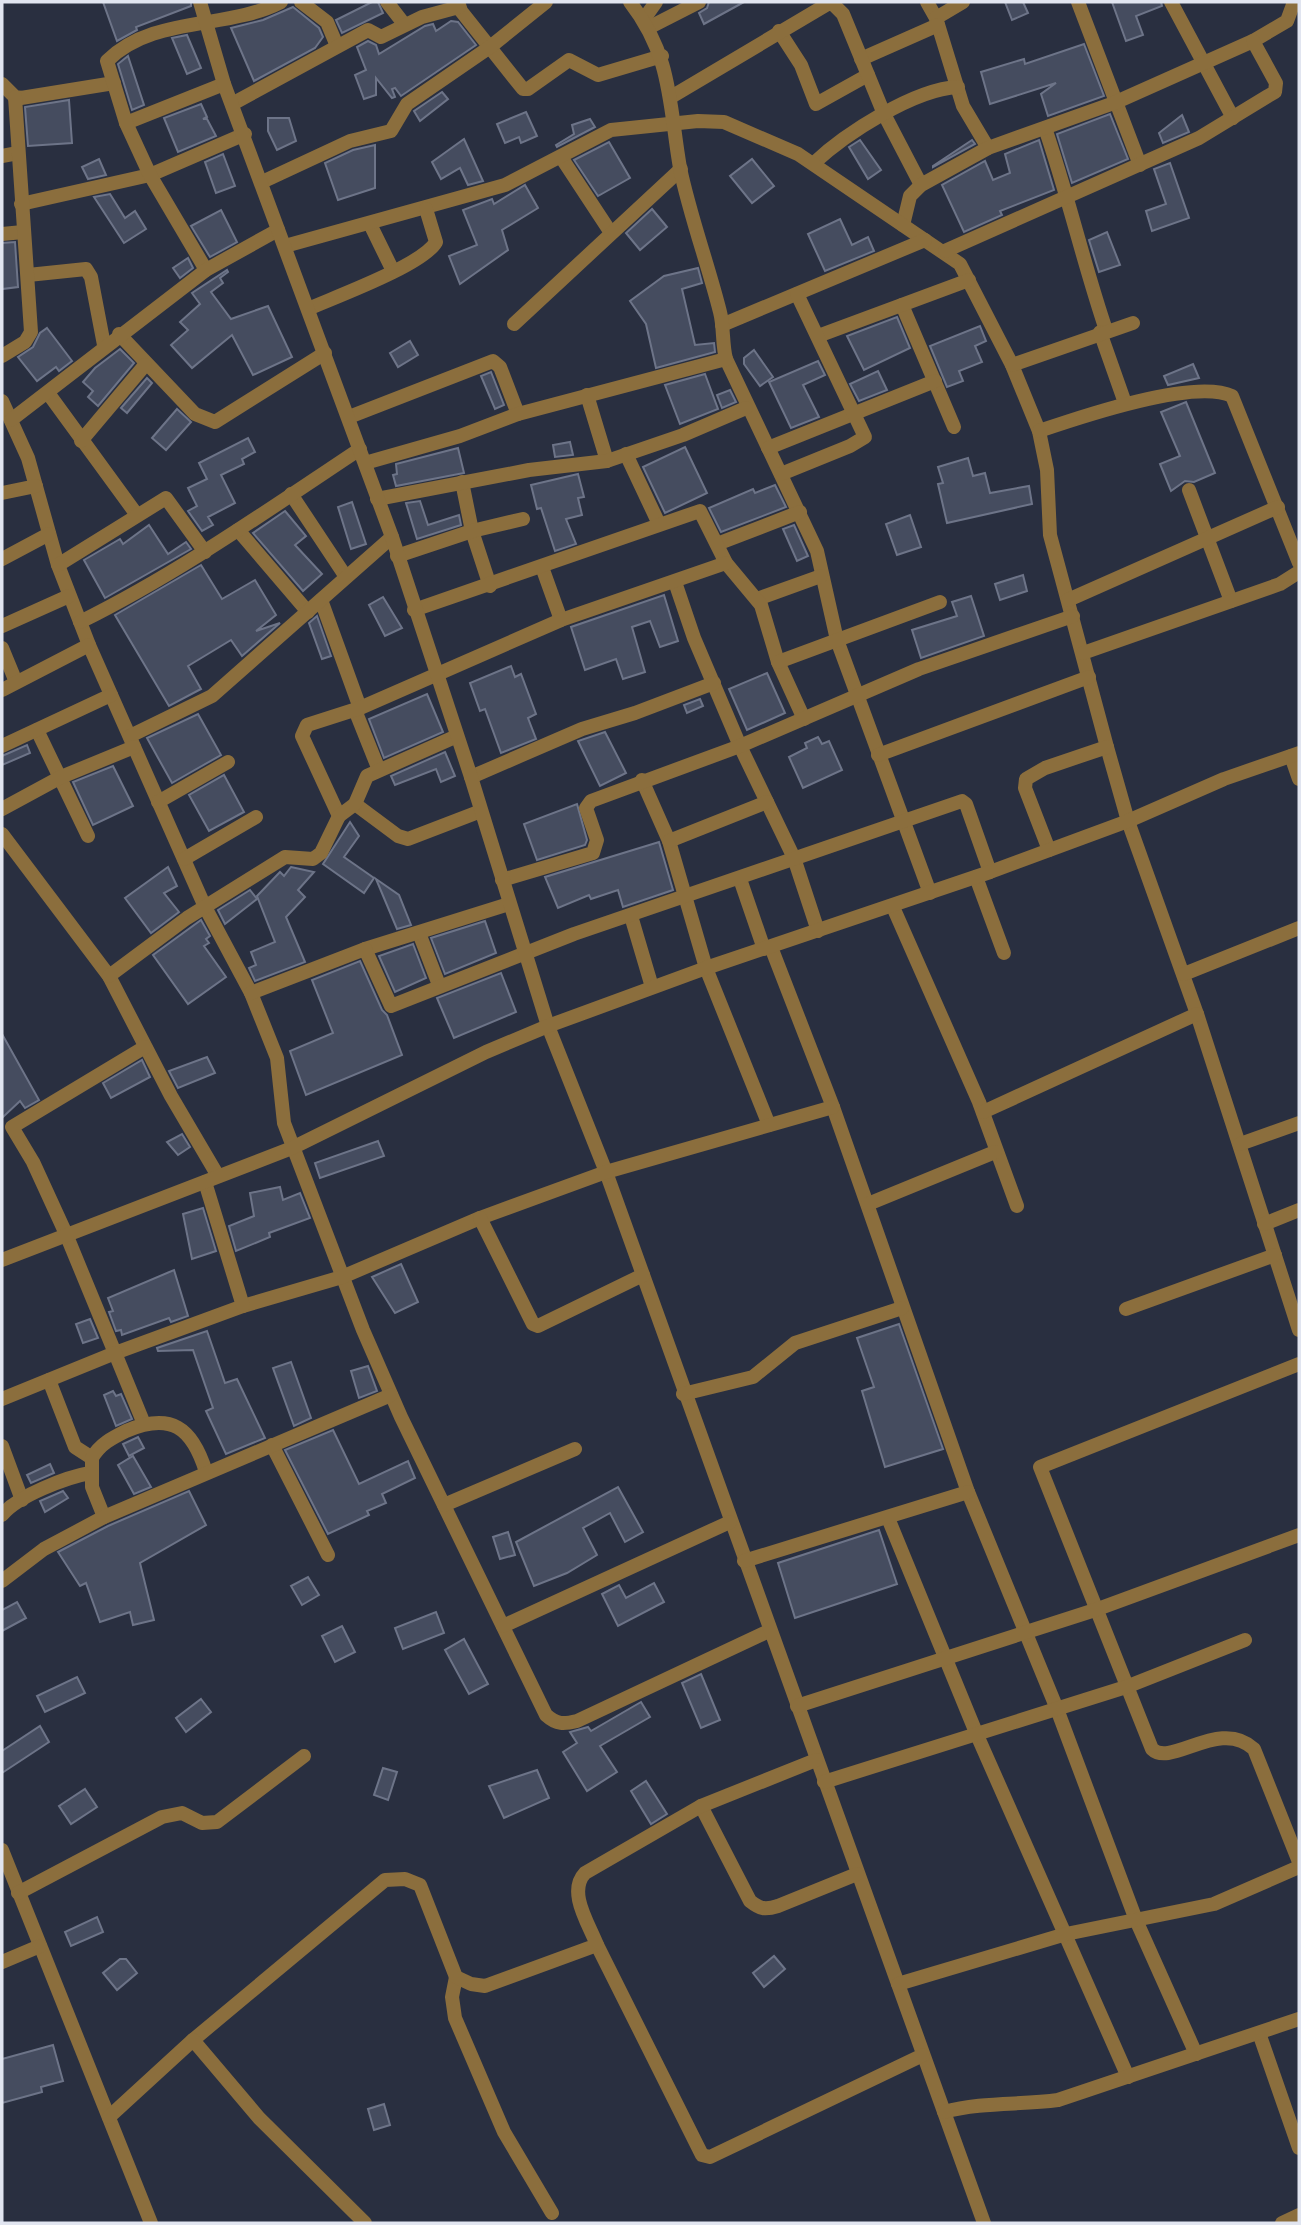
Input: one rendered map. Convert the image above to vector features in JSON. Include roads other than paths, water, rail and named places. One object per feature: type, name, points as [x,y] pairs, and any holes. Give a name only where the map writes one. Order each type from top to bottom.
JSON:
[{"type":"street","points":[[200,2],[232,104],[246,134],[278,230],[392,537],[471,777],[548,1026],[606,1172],[683,1394],[984,2223]]},
{"type":"street","points":[[205,270],[150,175],[126,123],[107,61],[123,48],[159,32],[243,17],[281,2]]},
{"type":"street","points":[[301,2],[327,22],[337,46]]},
{"type":"street","points":[[387,2],[404,24]]},
{"type":"street","points":[[262,181],[350,141],[391,131],[407,104],[490,47],[546,2]]},
{"type":"street","points":[[630,2],[646,24],[662,56],[681,169],[722,325],[726,359],[746,408],[800,512],[817,551],[837,639],[901,820],[930,893]]},
{"type":"street","points":[[646,24],[656,2]]},
{"type":"street","points":[[646,24],[699,2]]},
{"type":"street","points":[[671,97],[831,2],[843,14],[884,114],[921,185]]},
{"type":"street","points":[[928,2],[937,21],[966,112],[988,148]]},
{"type":"street","points":[[861,59],[937,21],[963,2]]},
{"type":"street","points":[[1077,2],[1140,165]]},
{"type":"street","points":[[1171,2],[1233,118]]},
{"type":"street","points":[[903,225],[907,203],[921,185],[988,148],[1114,103],[1253,41],[1287,21],[1294,2]]},
{"type":"street","points":[[232,104],[368,30],[381,37],[404,24],[459,5],[523,89],[528,89],[569,60],[598,75],[662,56]]},
{"type":"street","points":[[779,31],[801,65],[816,104],[868,75]]},
{"type":"street","points":[[945,251],[1140,165],[1233,118],[1276,88],[1253,41]]},
{"type":"street","points":[[15,97],[114,83]]},
{"type":"street","points":[[2,84],[15,97],[30,335],[21,346],[2,356]]},
{"type":"street","points":[[126,123],[225,84]]},
{"type":"street","points":[[814,163],[854,131],[884,114],[936,91],[958,87]]},
{"type":"street","points":[[285,246],[505,185],[611,130],[724,122],[783,146],[814,163],[945,251],[960,264],[1012,365],[1039,430],[1047,470],[1048,524],[1128,821],[1184,974],[1299,1329]]},
{"type":"street","points":[[1045,128],[1068,195],[1081,257],[1125,403]]},
{"type":"street","points":[[21,204],[150,175],[246,134]]},
{"type":"street","points":[[2,156],[18,153]]},
{"type":"street","points":[[561,158],[611,233]]},
{"type":"street","points":[[514,324],[681,169]]},
{"type":"street","points":[[308,309],[393,271],[434,246],[426,209]]},
{"type":"street","points":[[370,224],[393,271]]},
{"type":"street","points":[[11,419],[205,270],[278,230]]},
{"type":"street","points":[[2,234],[23,232]]},
{"type":"street","points":[[722,325],[925,240]]},
{"type":"street","points":[[28,275],[86,269],[91,277],[104,345]]},
{"type":"street","points":[[818,336],[969,280]]},
{"type":"street","points":[[781,474],[863,440],[865,434],[797,294]]},
{"type":"street","points":[[902,304],[954,428]]},
{"type":"street","points":[[1012,365],[1103,331],[1133,323]]},
{"type":"street","points":[[119,334],[145,365],[195,414],[215,422],[325,353]]},
{"type":"street","points":[[365,463],[460,436],[518,414],[726,359]]},
{"type":"street","points":[[349,417],[493,361],[500,367],[518,414]]},
{"type":"street","points":[[81,441],[145,365]]},
{"type":"street","points":[[768,449],[935,382]]},
{"type":"street","points":[[1039,430],[1125,403],[1209,392],[1232,396],[1299,563]]},
{"type":"street","points":[[48,393],[137,515]]},
{"type":"street","points":[[587,395],[607,461]]},
{"type":"street","points":[[2,401],[36,486],[58,565],[89,645],[205,907],[251,993],[280,1064],[282,1117],[342,1277],[391,1395],[546,1715],[554,1722],[564,1724],[769,1631]]},
{"type":"street","points":[[377,499],[462,482],[607,461],[683,435],[746,408]]},
{"type":"street","points":[[80,622],[133,596],[205,552],[359,449]]},
{"type":"street","points":[[626,454],[659,524]]},
{"type":"street","points":[[462,482],[472,531],[490,586]]},
{"type":"street","points":[[2,493],[36,486]]},
{"type":"street","points":[[1189,490],[1231,601]]},
{"type":"street","points":[[291,494],[346,577]]},
{"type":"street","points":[[58,565],[166,498],[205,552]]},
{"type":"street","points":[[1068,600],[1278,507]]},
{"type":"street","points":[[414,610],[490,586],[700,511],[726,564],[757,599],[765,613],[778,662],[804,719]]},
{"type":"street","points":[[717,544],[800,512]]},
{"type":"street","points":[[397,556],[472,531],[523,519]]},
{"type":"street","points":[[238,530],[308,612]]},
{"type":"street","points":[[2,559],[49,534]]},
{"type":"street","points":[[2,809],[212,696],[392,537]]},
{"type":"street","points":[[339,816],[302,732],[311,723],[358,709],[561,620],[726,564]]},
{"type":"street","points":[[542,567],[561,620]]},
{"type":"street","points":[[1083,653],[1287,581],[1299,572]]},
{"type":"street","points":[[757,599],[821,576]]},
{"type":"street","points":[[675,582],[694,638],[740,746],[794,858],[818,931]]},
{"type":"street","points":[[2,626],[69,596]]},
{"type":"street","points":[[321,600],[379,770]]},
{"type":"street","points":[[778,662],[940,602]]},
{"type":"street","points":[[502,880],[593,853],[597,839],[586,805],[642,780],[740,746],[856,695],[984,644],[1073,616]]},
{"type":"street","points":[[2,690],[89,645]]},
{"type":"street","points":[[2,648],[16,682]]},
{"type":"street","points":[[878,755],[1089,677]]},
{"type":"street","points":[[471,777],[582,729],[635,713],[714,683]]},
{"type":"street","points":[[2,746],[111,695]]},
{"type":"street","points":[[37,730],[88,836]]},
{"type":"street","points":[[108,976],[205,907],[285,857],[313,859],[321,853],[339,816],[355,804],[364,779],[457,736]]},
{"type":"street","points":[[1048,850],[1025,788],[1026,779],[1045,768],[1107,747]]},
{"type":"street","points":[[2,1260],[292,1148],[486,1052],[548,1026],[706,968],[983,875],[1128,821],[1224,779],[1295,755],[1299,779]]},
{"type":"street","points":[[158,802],[228,762]]},
{"type":"street","points":[[642,780],[668,841],[706,968],[769,1125]]},
{"type":"street","points":[[365,949],[391,1006],[526,952],[740,879],[901,820],[964,801],[1004,953]]},
{"type":"street","points":[[668,841],[767,802]]},
{"type":"street","points":[[355,804],[398,836],[408,839],[481,811]]},
{"type":"street","points":[[184,859],[256,817]]},
{"type":"street","points":[[2,834],[108,976],[145,1047],[211,1179],[243,1306]]},
{"type":"street","points":[[740,879],[833,1107],[968,1492],[1057,1709],[1136,1920],[1196,2054]]},
{"type":"street","points":[[251,993],[365,949],[509,904]]},
{"type":"street","points":[[893,907],[982,1112],[1017,1206]]},
{"type":"street","points":[[631,916],[652,988]]},
{"type":"street","points":[[1184,974],[1299,928]]},
{"type":"street","points":[[419,933],[439,985]]},
{"type":"street","points":[[982,1112],[1197,1014]]},
{"type":"street","points":[[144,1424],[66,1234],[33,1162],[12,1126],[145,1047]]},
{"type":"street","points":[[2,1399],[115,1353],[243,1306],[342,1277],[480,1218],[606,1172],[833,1107]]},
{"type":"street","points":[[1240,1144],[1299,1123]]},
{"type":"street","points":[[868,1204],[995,1152]]},
{"type":"street","points":[[1264,1224],[1299,1210]]},
{"type":"street","points":[[480,1218],[533,1324],[538,1326],[643,1275]]},
{"type":"street","points":[[1126,1309],[1275,1255]]},
{"type":"street","points":[[683,1394],[753,1377],[795,1343],[902,1308]]},
{"type":"street","points":[[1299,1364],[1040,1467],[1126,1687],[1156,1753],[1231,1736],[1244,1739],[1254,1749],[1299,1861]]},
{"type":"street","points":[[49,1380],[75,1447],[92,1458]]},
{"type":"street","points":[[2,1581],[44,1549],[104,1517],[391,1395]]},
{"type":"street","points":[[104,1517],[90,1473],[92,1458],[112,1438],[144,1424],[163,1421],[185,1432],[198,1450],[206,1472]]},
{"type":"street","points":[[272,1445],[328,1555]]},
{"type":"street","points":[[444,1504],[575,1450]]},
{"type":"street","points":[[3,1456],[22,1500]]},
{"type":"street","points":[[2,1515],[22,1500],[69,1478],[90,1473]]},
{"type":"street","points":[[744,1561],[968,1492]]},
{"type":"street","points":[[888,1518],[977,1735],[1128,2077]]},
{"type":"street","points":[[503,1626],[730,1522]]},
{"type":"street","points":[[797,1706],[1095,1610],[1299,1535]]},
{"type":"street","points":[[824,1782],[1126,1687],[1245,1640]]},
{"type":"street","points":[[18,1893],[162,1817],[182,1813],[202,1823],[216,1822],[304,1756]]},
{"type":"street","points":[[816,1760],[701,1806],[585,1873],[578,1881],[576,1892],[597,1945],[702,2155],[710,2157],[923,2054]]},
{"type":"street","points":[[701,1806],[750,1901],[758,1908],[766,1910],[778,1906],[857,1874]]},
{"type":"street","points":[[3,1856],[151,2223]]},
{"type":"street","points":[[898,1984],[1066,1934],[1214,1904],[1299,1867]]},
{"type":"street","points":[[109,2117],[193,2040],[385,1880],[405,1879],[420,1885],[456,1977],[452,1997],[454,2018],[504,2132],[552,2213]]},
{"type":"street","points":[[456,1977],[471,1984],[485,1986],[597,1945]]},
{"type":"street","points":[[2,1962],[40,1947]]},
{"type":"street","points":[[944,2112],[968,2105],[1019,2105],[1058,2100],[1299,2019]]},
{"type":"street","points":[[1259,2033],[1299,2148]]},
{"type":"street","points":[[193,2040],[259,2118],[365,2223]]},
{"type":"street","points":[[1282,2223],[1299,2215]]}]
